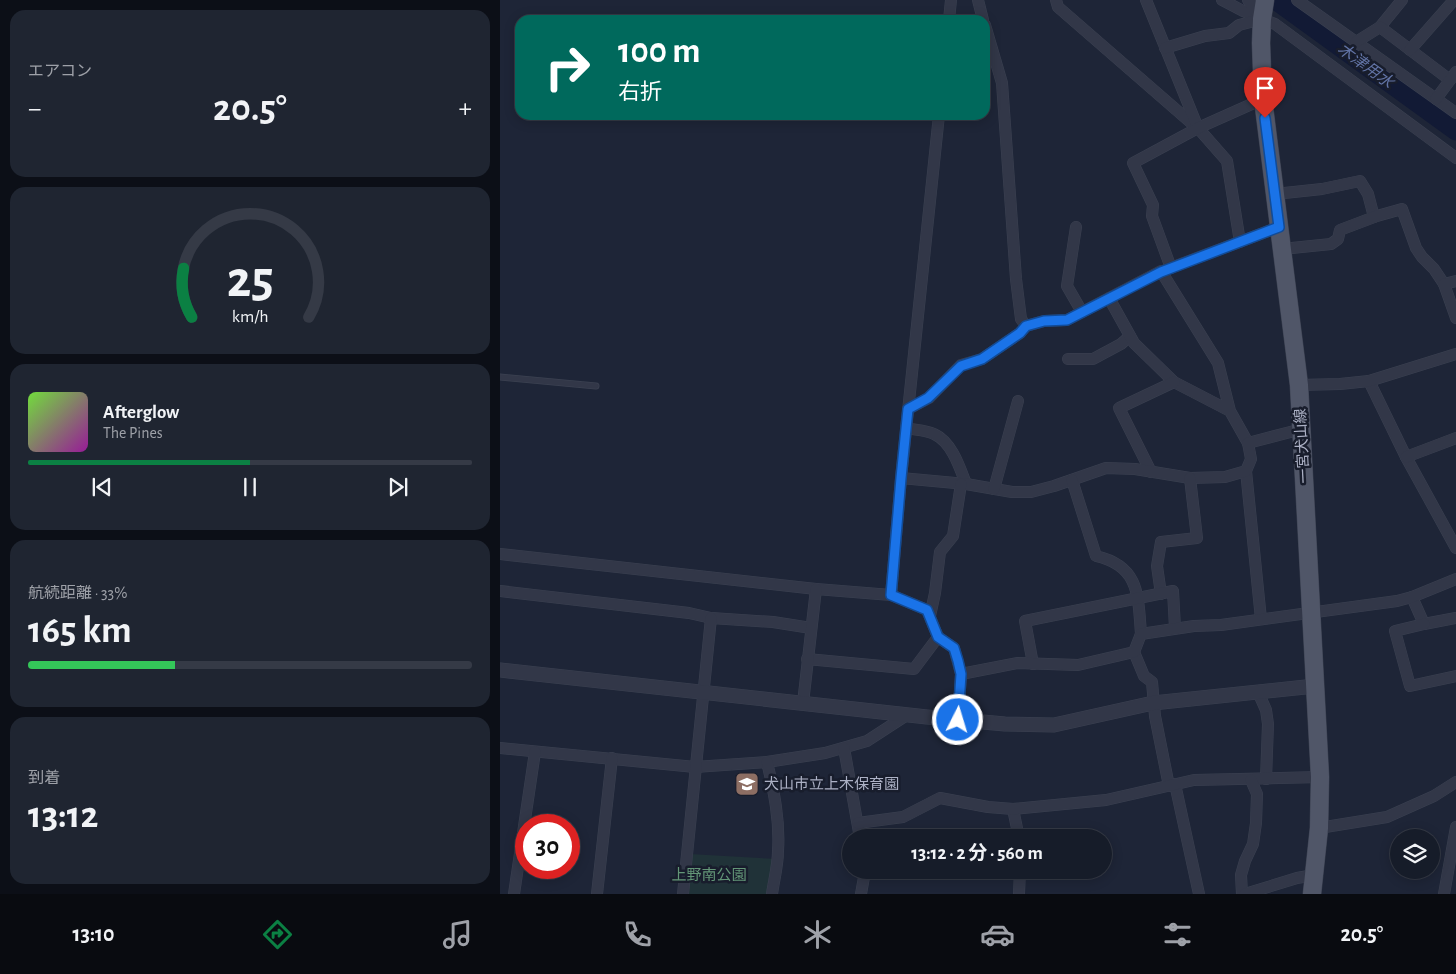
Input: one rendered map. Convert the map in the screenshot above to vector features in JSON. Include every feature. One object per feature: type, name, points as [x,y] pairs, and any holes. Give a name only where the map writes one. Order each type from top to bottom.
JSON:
[{"type":"main road","name":"一宮犬山線","points":[[1265,0],[1261,43],[1263,99],[1299,385],[1302,429],[1320,777],[1319,828],[1312,894]]},
{"type":"street","points":[[950,15],[951,0]]},
{"type":"street","points":[[978,0],[982,15]]},
{"type":"street","points":[[1056,0],[1058,8],[1198,128],[1226,161],[1240,242]]},
{"type":"street","points":[[1146,0],[1198,128]]},
{"type":"street","points":[[1222,0],[1243,11],[1270,21],[1456,158]]},
{"type":"street","points":[[1248,0],[1262,19]]},
{"type":"street","points":[[1297,0],[1456,113]]},
{"type":"street","points":[[1356,42],[1380,27],[1402,0]]},
{"type":"street","points":[[1410,50],[1454,0]]},
{"type":"street","points":[[1165,48],[1205,36],[1229,32],[1239,25],[1262,19]]},
{"type":"street","points":[[1380,27],[1410,50],[1453,76],[1436,99]]},
{"type":"street","points":[[990,42],[1002,83],[1016,279],[1021,319],[1026,326]]},
{"type":"street","points":[[1261,619],[1246,471],[1251,459],[1248,443],[1230,411],[1218,363],[1166,270],[1152,216],[1153,205],[1133,162],[1198,128],[1263,99]]},
{"type":"street","points":[[891,595],[901,478],[938,120]]},
{"type":"street","points":[[1275,194],[1322,189],[1360,181],[1368,194],[1374,217]]},
{"type":"street","points":[[1282,249],[1331,244],[1338,239],[1340,230],[1402,209],[1416,248],[1444,284],[1456,318]]},
{"type":"street","points":[[1076,227],[1067,286],[1082,312]]},
{"type":"street","points":[[908,409],[928,398],[961,366],[982,359],[1020,333],[1026,326],[1044,321],[1067,320],[1166,270],[1279,227]]},
{"type":"street","points":[[1444,284],[1456,281]]},
{"type":"street","points":[[1108,298],[1134,343],[1174,382],[1230,411]]},
{"type":"street","points":[[1068,359],[1093,359],[1122,344],[1130,336]]},
{"type":"street","points":[[1299,385],[1369,381],[1456,354]]},
{"type":"street","points":[[1369,381],[1406,457],[1456,548]]},
{"type":"street","points":[[1151,472],[1119,408],[1174,382]]},
{"type":"street","points":[[994,489],[1018,401]]},
{"type":"street","points":[[906,428],[938,436],[958,462],[964,484],[953,536],[940,552],[936,593],[930,616]]},
{"type":"street","points":[[1248,443],[1302,429]]},
{"type":"street","points":[[1406,457],[1456,438]]},
{"type":"street","points":[[901,478],[964,484],[1012,492],[1031,492],[1106,468],[1190,478],[1225,477],[1246,471]]},
{"type":"street","points":[[1161,594],[1157,566],[1161,542],[1197,538],[1190,478]]},
{"type":"street","points":[[1072,480],[1096,556],[1120,564],[1127,571],[1138,598],[1141,634],[1134,652],[1144,676],[1152,682],[1153,703],[1199,894]]},
{"type":"street","points":[[500,554],[816,589],[891,595],[927,610],[938,637],[954,648],[961,674],[958,720]]},
{"type":"street","points":[[1141,634],[1175,628],[1221,625],[1397,602],[1456,579]]},
{"type":"street","points":[[803,703],[816,589]]},
{"type":"street","points":[[500,591],[689,613],[711,618],[773,622],[811,628]]},
{"type":"street","points":[[1033,664],[1025,621],[1173,591],[1175,628]]},
{"type":"street","points":[[1412,597],[1424,624]]},
{"type":"street","points":[[683,894],[711,618]]},
{"type":"street","points":[[1456,618],[1395,631],[1410,686],[1456,676]]},
{"type":"street","points":[[807,659],[914,669],[938,637]]},
{"type":"street","points":[[961,674],[1018,663],[1078,665],[1134,652]]},
{"type":"street","points":[[500,670],[907,715],[1005,724],[1054,725],[1153,703],[1315,686]]},
{"type":"street","points":[[1258,692],[1266,710],[1268,724],[1266,779]]},
{"type":"street","points":[[500,748],[695,767],[767,762],[825,753],[867,741],[907,715]]},
{"type":"street","points":[[844,748],[859,829]]},
{"type":"street","points":[[514,894],[535,752]]},
{"type":"street","points":[[597,894],[612,758]]},
{"type":"street","points":[[767,762],[778,822],[778,852],[772,894]]},
{"type":"street","points":[[858,823],[903,817],[940,798],[988,807],[1013,809],[1106,800],[1194,780],[1320,777]]},
{"type":"street","points":[[1251,780],[1257,794],[1256,823],[1253,844],[1241,875],[1244,894],[1314,874]]},
{"type":"street","points":[[1319,828],[1387,817],[1434,796],[1456,782]]},
{"type":"street","points":[[1013,809],[1017,829]]},
{"type":"street","points":[[1444,894],[1456,827]]},
{"type":"street","points":[[861,894],[864,879]]},
{"type":"street","points":[[1020,879],[1020,894]]},
{"type":"lane","points":[[500,377],[596,386]]},
{"type":"green space","name":"上野南公園","points":[[690,854],[776,859],[767,894],[688,894]]},
{"type":"waterway","name":"木津用水","points":[[1275,0],[1456,131]]},
{"type":"place","name":"犬山市立上木保育園","points":[[747,784]]},
{"type":"route","points":[[958,720],[961,674],[954,648],[938,637],[927,610],[891,595],[908,409],[928,398],[961,366],[982,359],[1020,333],[1026,326],[1044,321],[1067,320],[1161,272],[1279,227],[1265,118]]}]
